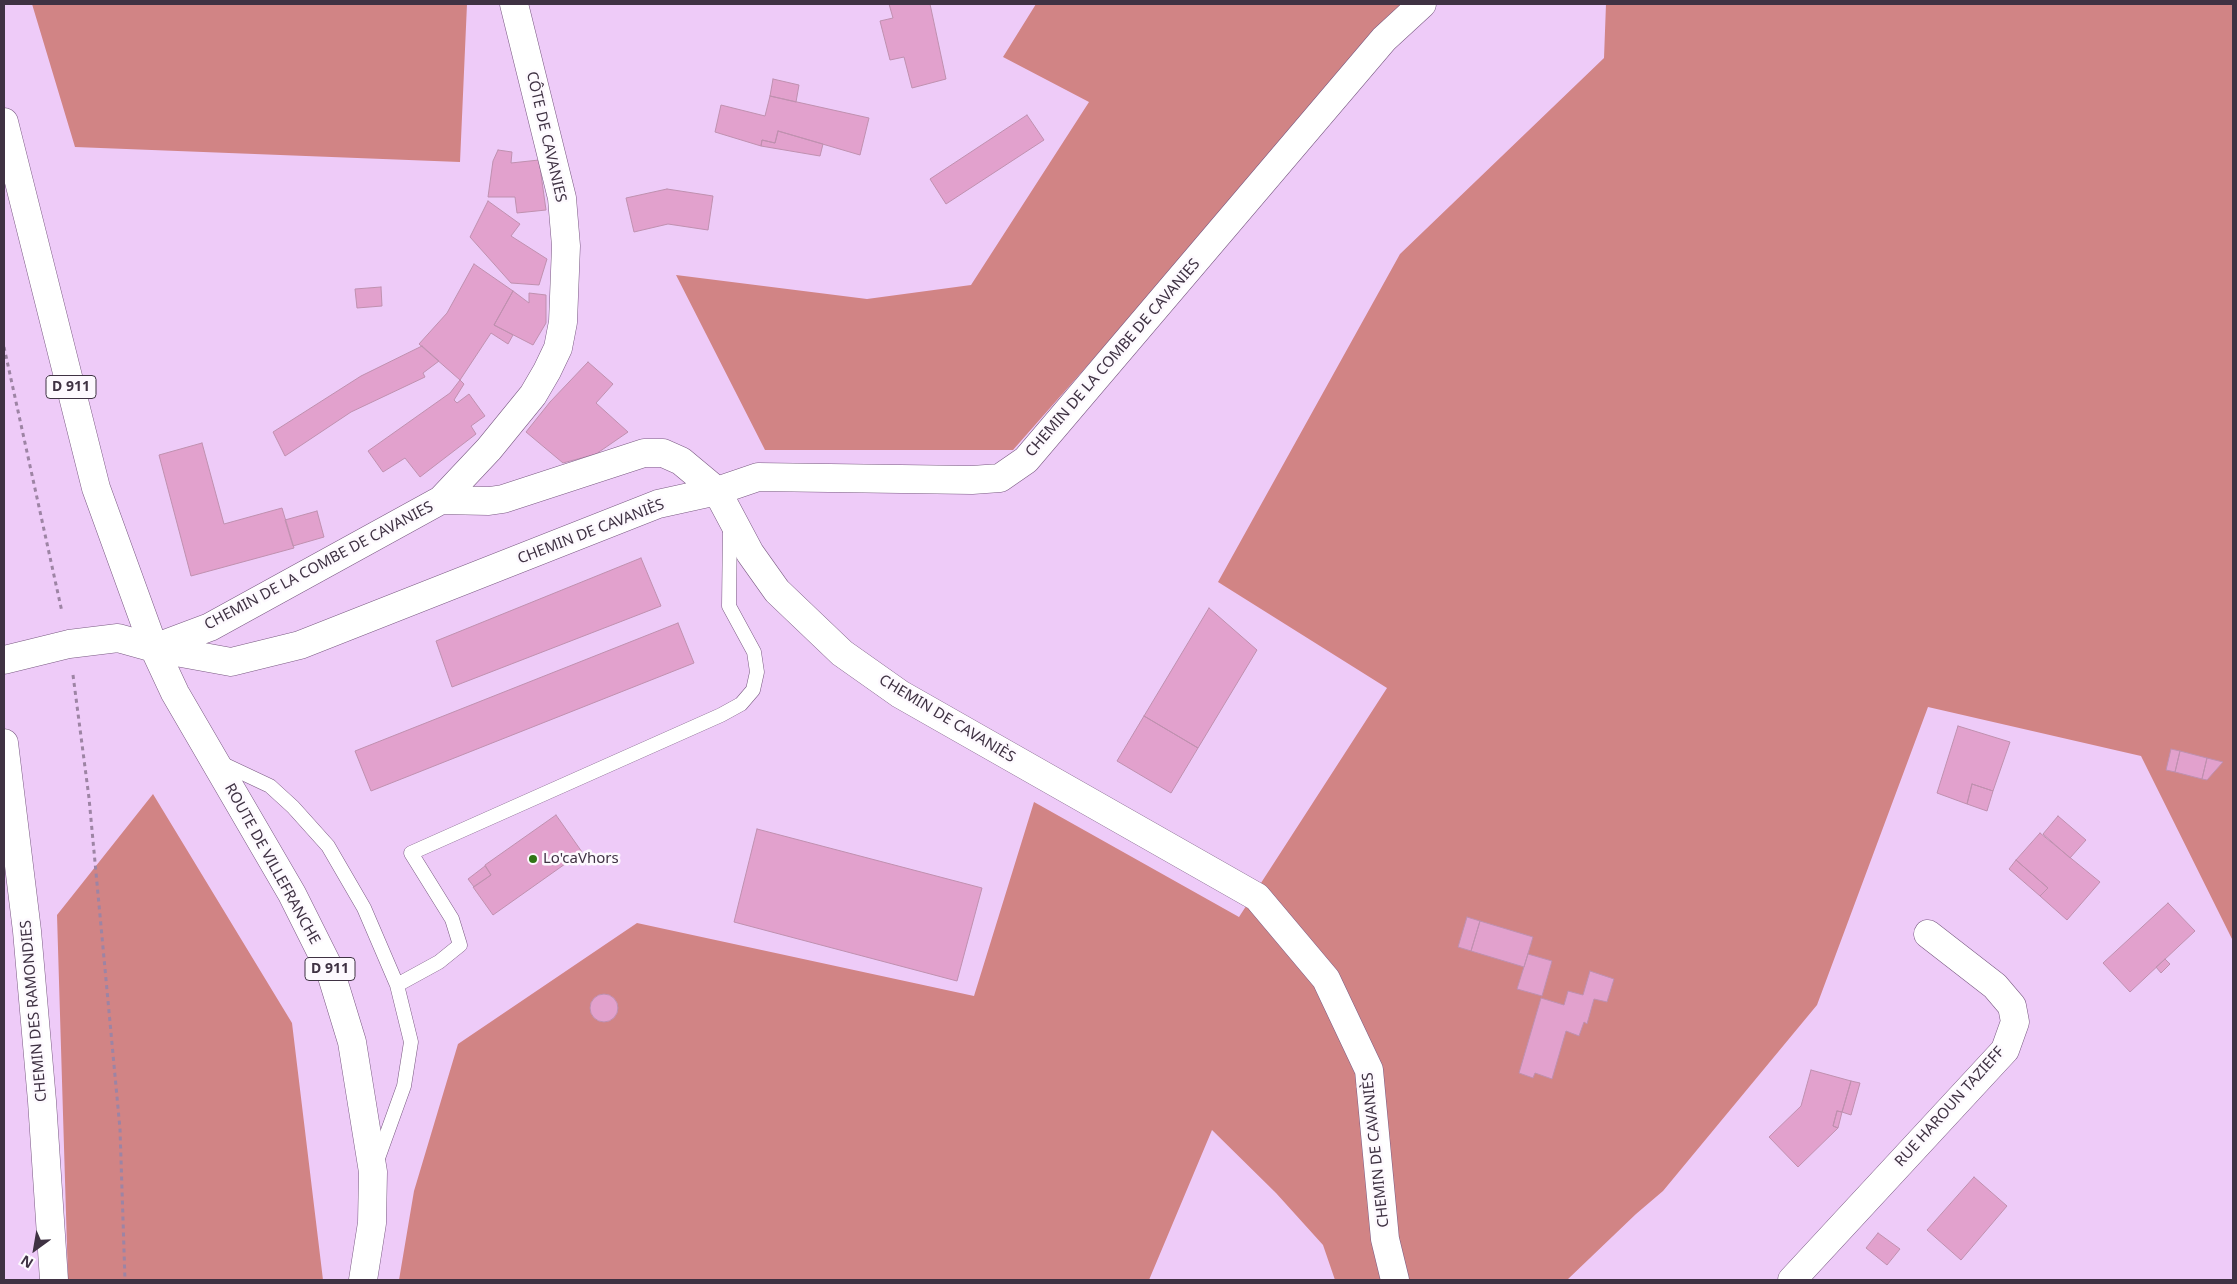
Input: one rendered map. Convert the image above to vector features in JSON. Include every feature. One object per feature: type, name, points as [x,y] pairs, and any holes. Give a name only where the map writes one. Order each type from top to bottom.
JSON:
[{"type":"street","name":"CÔTE DE CAVANIES","points":[[441,500],[490,449],[533,396],[558,348],[563,322],[566,246],[562,198],[514,4]]},
{"type":"street","name":"CHEMIN DE LA COMBE DE CAVANIES","points":[[154,648],[210,627],[441,500],[489,502],[503,499],[644,453],[663,454],[681,461],[717,490],[758,477],[982,480],[1000,478],[1026,460],[1384,40],[1422,4]]},
{"type":"street","name":"D 911","points":[[4,122],[96,488],[154,648]]},
{"type":"street","name":"CHEMIN DE CAVANIÈS","points":[[154,648],[231,662],[300,645],[658,504],[717,490],[750,553],[777,592],[842,652],[900,694],[1256,897],[1326,979],[1368,1070],[1385,1239],[1395,1280]]},
{"type":"street","points":[[4,660],[69,644],[118,638],[154,648]]},
{"type":"street","name":"ROUTE DE VILLEFRANCHE","points":[[154,648],[175,693],[292,894],[330,970],[352,1042],[373,1172],[372,1222],[363,1280]]},
{"type":"street","name":"CHEMIN DES RAMONDIES","points":[[4,743],[27,931],[42,1101],[54,1280]]},
{"type":"street","name":"RUE HAROUN TAZIEFF","points":[[1792,1280],[2005,1050],[2015,1022],[2012,1006],[1995,986],[1928,934]]},
{"type":"lane","points":[[397,985],[439,962],[460,944],[452,918],[411,853],[721,715],[741,704],[753,690],[757,672],[754,652],[729,606],[730,514]]},
{"type":"lane","points":[[214,760],[270,786],[293,806],[328,846],[364,908],[397,985],[411,1042],[404,1086],[373,1172]]},
{"type":"path","points":[[4,347],[69,644],[89,798],[120,1129],[125,1280]]},
{"type":"shaded area","points":[[32,4],[467,4],[460,162],[75,147]]},
{"type":"shaded area","points":[[1036,4],[1406,4],[1013,450],[765,450],[676,275],[867,299],[971,285],[1089,102],[1003,57]]},
{"type":"shaded area","points":[[1606,4],[2233,4],[2233,941],[2141,756],[1928,707],[1817,1005],[1663,1191],[1567,1280],[1335,1280],[1323,1245],[1276,1193],[1212,1130],[1149,1280],[399,1280],[414,1191],[458,1044],[637,923],[974,996],[1034,802],[1239,917],[1387,688],[1218,582],[1400,254],[1604,58]]},
{"type":"shaded area","points":[[153,794],[292,1023],[323,1280],[68,1280],[57,915]]},
{"type":"building","points":[[889,4],[930,4],[946,79],[912,88],[904,57],[890,60],[880,21],[893,18]]},
{"type":"building","points":[[773,79],[799,85],[796,102],[770,96]]},
{"type":"building","points":[[770,96],[869,118],[860,155],[778,131],[775,143],[762,140],[761,146],[715,132],[721,105],[765,116]]},
{"type":"building","points":[[1027,115],[1044,140],[946,204],[930,179]]},
{"type":"building","points":[[778,131],[823,144],[820,156],[761,146],[762,140],[775,143]]},
{"type":"building","points":[[498,150],[512,152],[511,163],[539,160],[546,210],[517,213],[515,197],[488,197],[493,161]]},
{"type":"building","points":[[667,189],[713,196],[708,230],[668,224],[634,232],[626,198]]},
{"type":"building","points":[[488,201],[520,224],[511,236],[547,259],[539,285],[511,283],[470,237]]},
{"type":"building","points":[[474,264],[513,291],[494,325],[513,335],[508,344],[491,333],[460,380],[419,344],[447,313]]},
{"type":"building","points":[[381,287],[382,306],[357,308],[355,289]]},
{"type":"building","points":[[513,291],[529,303],[529,293],[546,295],[546,323],[533,345],[494,325]]},
{"type":"building","points":[[422,346],[439,361],[423,373],[425,377],[351,412],[285,456],[273,432],[361,376]]},
{"type":"building","points":[[588,362],[613,384],[596,403],[628,432],[596,454],[563,463],[526,432],[550,402]]},
{"type":"building","points":[[460,380],[464,384],[454,400],[457,403],[469,394],[485,416],[471,426],[476,434],[420,477],[405,458],[383,472],[368,451],[450,393]]},
{"type":"building","points":[[202,443],[224,524],[282,508],[294,548],[191,576],[159,455]]},
{"type":"building","points":[[317,511],[324,537],[293,546],[285,520]]},
{"type":"building","points":[[641,558],[661,606],[452,687],[436,641]]},
{"type":"building","points":[[1209,608],[1257,650],[1198,748],[1144,716]]},
{"type":"building","points":[[678,623],[694,663],[371,791],[355,751]]},
{"type":"building","points":[[1144,716],[1198,748],[1171,793],[1117,761]]},
{"type":"building","points":[[1958,726],[2010,742],[1993,791],[1972,784],[1967,804],[1937,793]]},
{"type":"building","points":[[2171,749],[2180,751],[2175,772],[2166,770]]},
{"type":"building","points":[[2180,751],[2207,758],[2202,779],[2175,772]]},
{"type":"building","points":[[2207,758],[2223,762],[2207,780],[2202,779]]},
{"type":"building","points":[[1972,784],[1993,791],[1987,811],[1967,804]]},
{"type":"building","name":"Lo'caVhors","points":[[556,815],[582,852],[493,915],[473,887],[491,875],[485,865]]},
{"type":"building","points":[[2058,816],[2086,840],[2070,858],[2043,834]]},
{"type":"building","points":[[757,829],[982,888],[957,981],[734,922]]},
{"type":"building","points":[[2040,833],[2100,882],[2067,920],[2040,896],[2048,888],[2016,860]]},
{"type":"building","points":[[2016,860],[2048,888],[2040,896],[2009,869]]},
{"type":"building","points":[[485,866],[491,875],[474,887],[468,879]]},
{"type":"building","points":[[2168,903],[2195,931],[2130,992],[2103,963]]},
{"type":"building","points":[[1467,917],[1480,921],[1471,951],[1458,947]]},
{"type":"building","points":[[1480,921],[1533,937],[1524,967],[1471,951]]},
{"type":"building","points":[[1528,954],[1552,961],[1542,996],[1517,989]]},
{"type":"building","points":[[2165,959],[2170,964],[2161,973],[2156,967]]},
{"type":"building","points":[[1590,971],[1614,979],[1607,1002],[1594,999],[1587,1024],[1584,1022],[1579,1036],[1566,1031],[1552,1079],[1535,1073],[1533,1078],[1519,1073],[1541,998],[1564,1005],[1568,991],[1583,995]]},
{"type":"building","points":[[604,994],[614,998],[618,1008],[614,1018],[604,1022],[594,1018],[590,1008],[594,998]]},
{"type":"building","points":[[1811,1070],[1851,1081],[1842,1112],[1837,1111],[1833,1126],[1838,1128],[1798,1167],[1769,1137],[1801,1106]]},
{"type":"building","points":[[1851,1081],[1860,1083],[1851,1115],[1842,1112]]},
{"type":"building","points":[[1837,1111],[1842,1112],[1838,1128],[1833,1126]]},
{"type":"building","points":[[1974,1177],[2007,1206],[1961,1260],[1927,1230]]},
{"type":"building","points":[[1878,1233],[1900,1249],[1887,1265],[1866,1248]]},
{"type":"place","name":"Lo'caVhors","points":[[533,859]]}]
